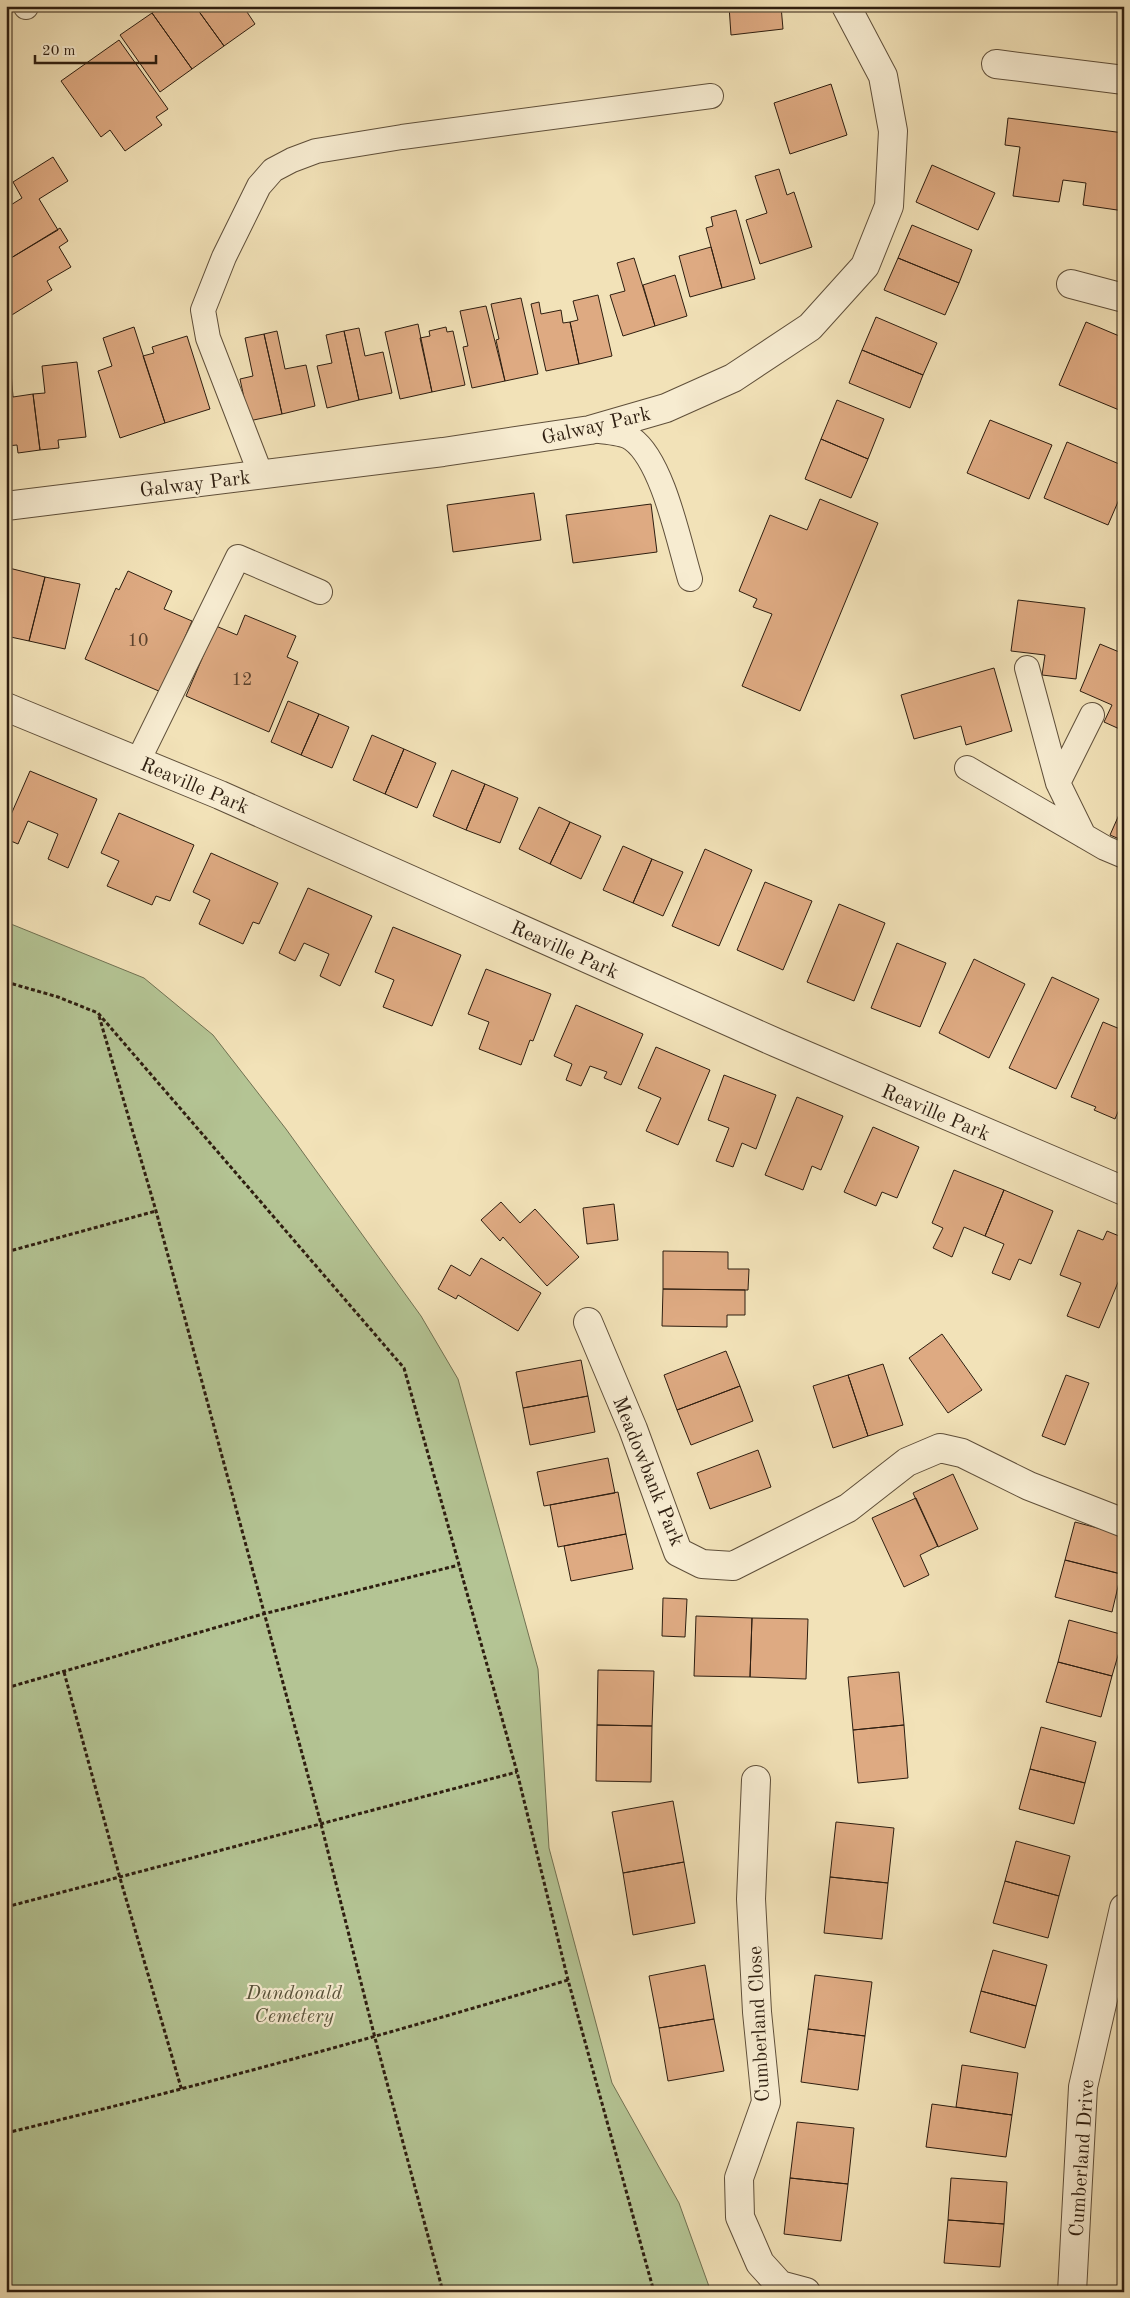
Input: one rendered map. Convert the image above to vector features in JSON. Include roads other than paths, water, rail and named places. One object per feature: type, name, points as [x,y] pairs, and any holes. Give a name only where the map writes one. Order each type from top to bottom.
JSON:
[{"type":"street","name":"Galway Park","points":[[6,506],[443,452],[591,430],[666,408],[733,378],[810,327],[865,266],[889,206],[893,130],[883,76],[846,6]]},
{"type":"street","points":[[996,64],[1124,80]]},
{"type":"street","points":[[1072,284],[1124,298]]},
{"type":"street","name":"Reaville Park","points":[[6,707],[220,795],[777,1043],[1124,1191]]},
{"type":"street","name":"Meadowbank Park","points":[[588,1322],[633,1429],[678,1552],[702,1564],[733,1566],[848,1508],[907,1462],[940,1448],[962,1453],[1029,1486],[1124,1523]]},
{"type":"street","name":"Cumberland Close","points":[[756,1780],[751,1899],[757,2012],[766,2102],[739,2178],[740,2217],[760,2263],[780,2285],[806,2292]]},
{"type":"street","name":"Cumberland Drive","points":[[1072,2292],[1083,2087],[1124,1908]]},
{"type":"lane","points":[[261,475],[208,338],[203,310],[224,257],[255,195],[273,170],[292,160],[326,149],[402,137],[712,96]]},
{"type":"lane","points":[[591,430],[631,438],[642,448],[656,469],[690,579]]},
{"type":"lane","points":[[138,761],[238,557],[320,592]]},
{"type":"lane","points":[[1027,668],[1058,783],[1084,836]]},
{"type":"lane","points":[[1058,783],[1092,715]]},
{"type":"lane","points":[[967,768],[1105,848],[1124,856]]},
{"type":"park label","name":"Dundonald Cemetery","points":[[294,2004]]}]
